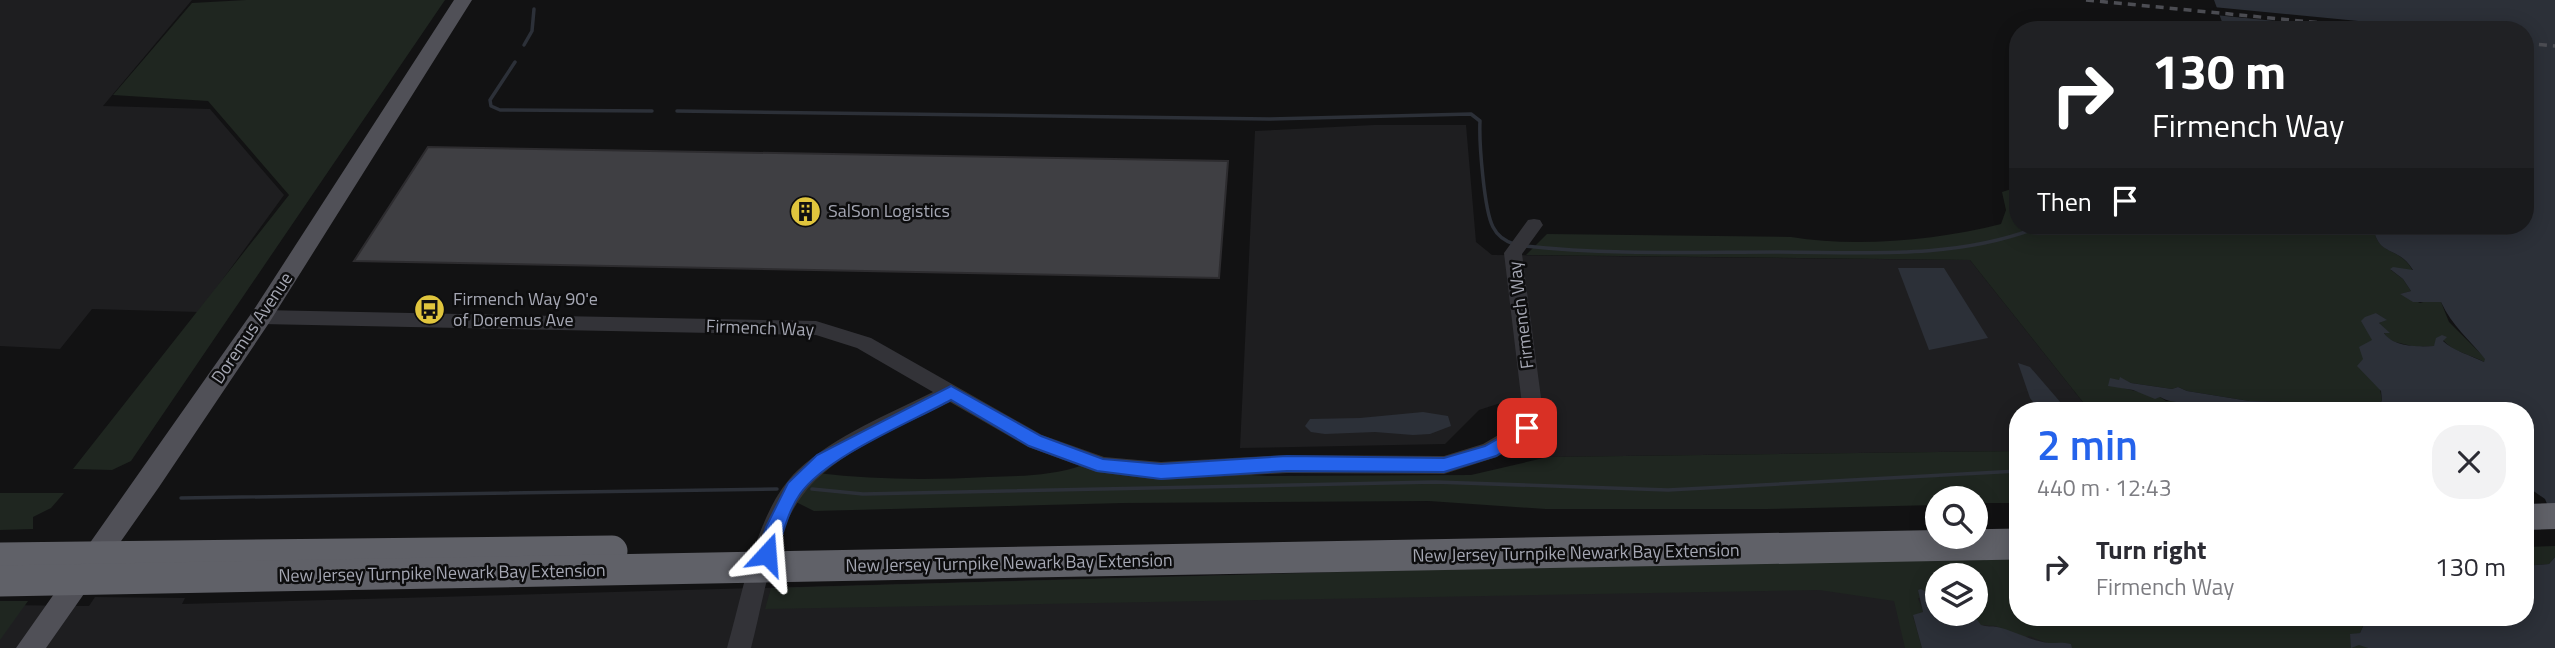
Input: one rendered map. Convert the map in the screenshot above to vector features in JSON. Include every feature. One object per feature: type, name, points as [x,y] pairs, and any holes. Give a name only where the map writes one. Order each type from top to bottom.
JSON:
[{"type":"highway","points":[[2534,517],[2555,516]]},
{"type":"highway","points":[[1988,531],[2009,530]]},
{"type":"highway","points":[[2534,532],[2555,531]]},
{"type":"highway","name":"New Jersey Turnpike Newark Bay Extension","points":[[0,558],[1461,542],[1925,532]]},
{"type":"highway","name":"New Jersey Turnpike Newark Bay Extension","points":[[0,581],[2009,544]]},
{"type":"main road","name":"Doremus Avenue","points":[[30,648],[150,480],[261,317],[459,5]]},
{"type":"street","name":"Firmench Way","points":[[261,317],[816,328],[864,343],[1035,441],[1103,466],[1161,471],[1287,464],[1444,465],[1490,451],[1527,428],[1533,413],[1523,239]]},
{"type":"street","points":[[739,648],[775,527],[794,489],[824,460],[951,392]]},
{"type":"shaded area","points":[[0,0],[192,0],[103,106],[210,109],[284,195],[199,312],[92,309],[60,349],[0,346]]},
{"type":"shaded area","points":[[246,0],[445,0],[131,461],[112,470],[73,469],[289,195],[208,101],[113,95],[192,3]]},
{"type":"shaded area","points":[[2214,0],[2555,0],[2555,523],[2545,499],[2534,491],[2534,402],[2380,402],[2381,391],[2357,366],[2363,359],[2359,347],[2372,340],[2361,321],[2376,313],[2387,320],[2379,323],[2390,333],[2384,333],[2393,341],[2414,346],[2434,346],[2436,338],[2442,335],[2447,337],[2443,341],[2447,344],[2484,362],[2485,359],[2445,311],[2441,302],[2413,302],[2400,294],[2411,291],[2403,279],[2390,269],[2393,267],[2413,270],[2401,257],[2379,243],[2376,235],[2534,235],[2534,21],[2222,21]]},
{"type":"shaded area","points":[[1374,125],[1466,125],[1476,242],[1492,255],[1970,260],[2083,402],[2009,402],[2009,451],[1548,457],[1542,404],[1510,400],[1479,410],[1445,444],[1240,448],[1255,131]]},
{"type":"shaded area","points":[[2009,190],[2009,235],[2376,235],[2379,243],[2402,258],[2413,271],[2391,270],[2403,279],[2411,291],[2401,294],[2420,303],[2430,300],[2441,302],[2449,322],[2486,359],[2484,362],[2443,340],[2434,346],[2416,347],[2395,342],[2387,338],[2379,323],[2386,320],[2376,313],[2372,340],[2380,402],[2249,401],[2187,391],[2178,387],[2172,389],[2131,383],[2120,378],[2119,387],[2160,397],[2166,401],[2184,402],[2083,402],[1970,260],[1526,255],[1547,234],[1791,237],[1842,242],[1924,238],[2001,224],[2006,210],[2002,192]]},
{"type":"shaded area","points":[[1898,268],[1944,268],[1988,338],[1929,350]]},
{"type":"shaded area","points":[[2018,363],[2030,367],[2060,402],[2033,402]]},
{"type":"shaded area","points":[[2120,377],[2131,383],[2172,389],[2178,387],[2187,391],[2249,401],[2282,402],[2176,402],[2108,386],[2110,378],[2119,380]]},
{"type":"shaded area","points":[[1423,412],[1448,416],[1451,426],[1430,434],[1413,435],[1375,432],[1325,434],[1311,432],[1305,426],[1310,419]]},
{"type":"shaded area","points":[[2009,451],[2009,503],[1988,503],[1988,486],[1925,486],[1925,505],[1766,509],[1546,509],[1429,501],[1123,503],[814,511],[792,500],[817,473],[945,479],[1036,475],[1083,465],[1268,476],[1471,475],[1548,457]]},
{"type":"shaded area","points":[[0,493],[64,493],[51,508],[33,517],[33,529],[0,530]]},
{"type":"shaded area","points":[[2555,546],[2555,557],[2549,564],[2534,565],[2534,547]]},
{"type":"shaded area","points":[[2009,553],[2009,626],[2359,626],[2350,635],[2368,648],[0,648],[0,605],[89,606],[95,597],[185,598],[182,604]]},
{"type":"shaded area","points":[[2009,553],[2009,626],[2363,626],[2360,633],[2350,635],[2351,641],[2368,648],[2072,648],[2071,644],[2047,643],[2029,636],[2023,638],[1996,626],[1988,625],[1988,563],[1925,563],[1925,598],[1918,598],[1923,612],[1913,616],[1922,648],[1905,648],[1894,601],[1819,590],[765,609],[771,588]]},
{"type":"shaded area","points":[[2555,557],[2555,648],[2368,648],[2359,645],[2351,648],[2350,634],[2360,633],[2363,626],[2534,626],[2534,565],[2549,564]]},
{"type":"shaded area","points":[[1918,590],[1925,591],[1925,626],[1986,626],[2043,642],[2071,644],[2072,648],[1922,648],[1913,615],[1923,612]]},
{"type":"shaded area","points":[[0,601],[28,601],[0,640]]},
{"type":"pier","points":[[2213,7],[2358,21],[2276,21],[2215,15]]},
{"type":"building","name":"SalSon Logistics","points":[[428,147],[1228,161],[1219,278],[354,261]]},
{"type":"waterway","points":[[524,45],[532,31],[534,9]]},
{"type":"waterway","points":[[515,62],[490,100],[491,106],[500,110],[652,111]]},
{"type":"waterway","points":[[677,111],[1269,119],[1471,114],[1480,121],[1483,176],[1490,218],[1499,235],[1514,244]]},
{"type":"waterway","points":[[1525,246],[1587,251],[1874,253],[1971,246],[2015,235]]},
{"type":"waterway","points":[[812,489],[863,494],[1435,482],[1668,490],[2009,471]]},
{"type":"waterway","points":[[181,498],[777,489]]},
{"type":"railway","points":[[2086,0],[2301,21]]},
{"type":"railway","points":[[2534,44],[2555,46]]},
{"type":"place","name":"SalSon Logistics","points":[[805,211]]},
{"type":"place","name":"Firmench Way 90'e of Doremus Ave","points":[[430,309]]},
{"type":"route","points":[[767,554],[775,527],[794,489],[824,460],[951,392],[1035,441],[1103,466],[1161,471],[1287,464],[1444,465],[1490,451],[1527,428]]}]
